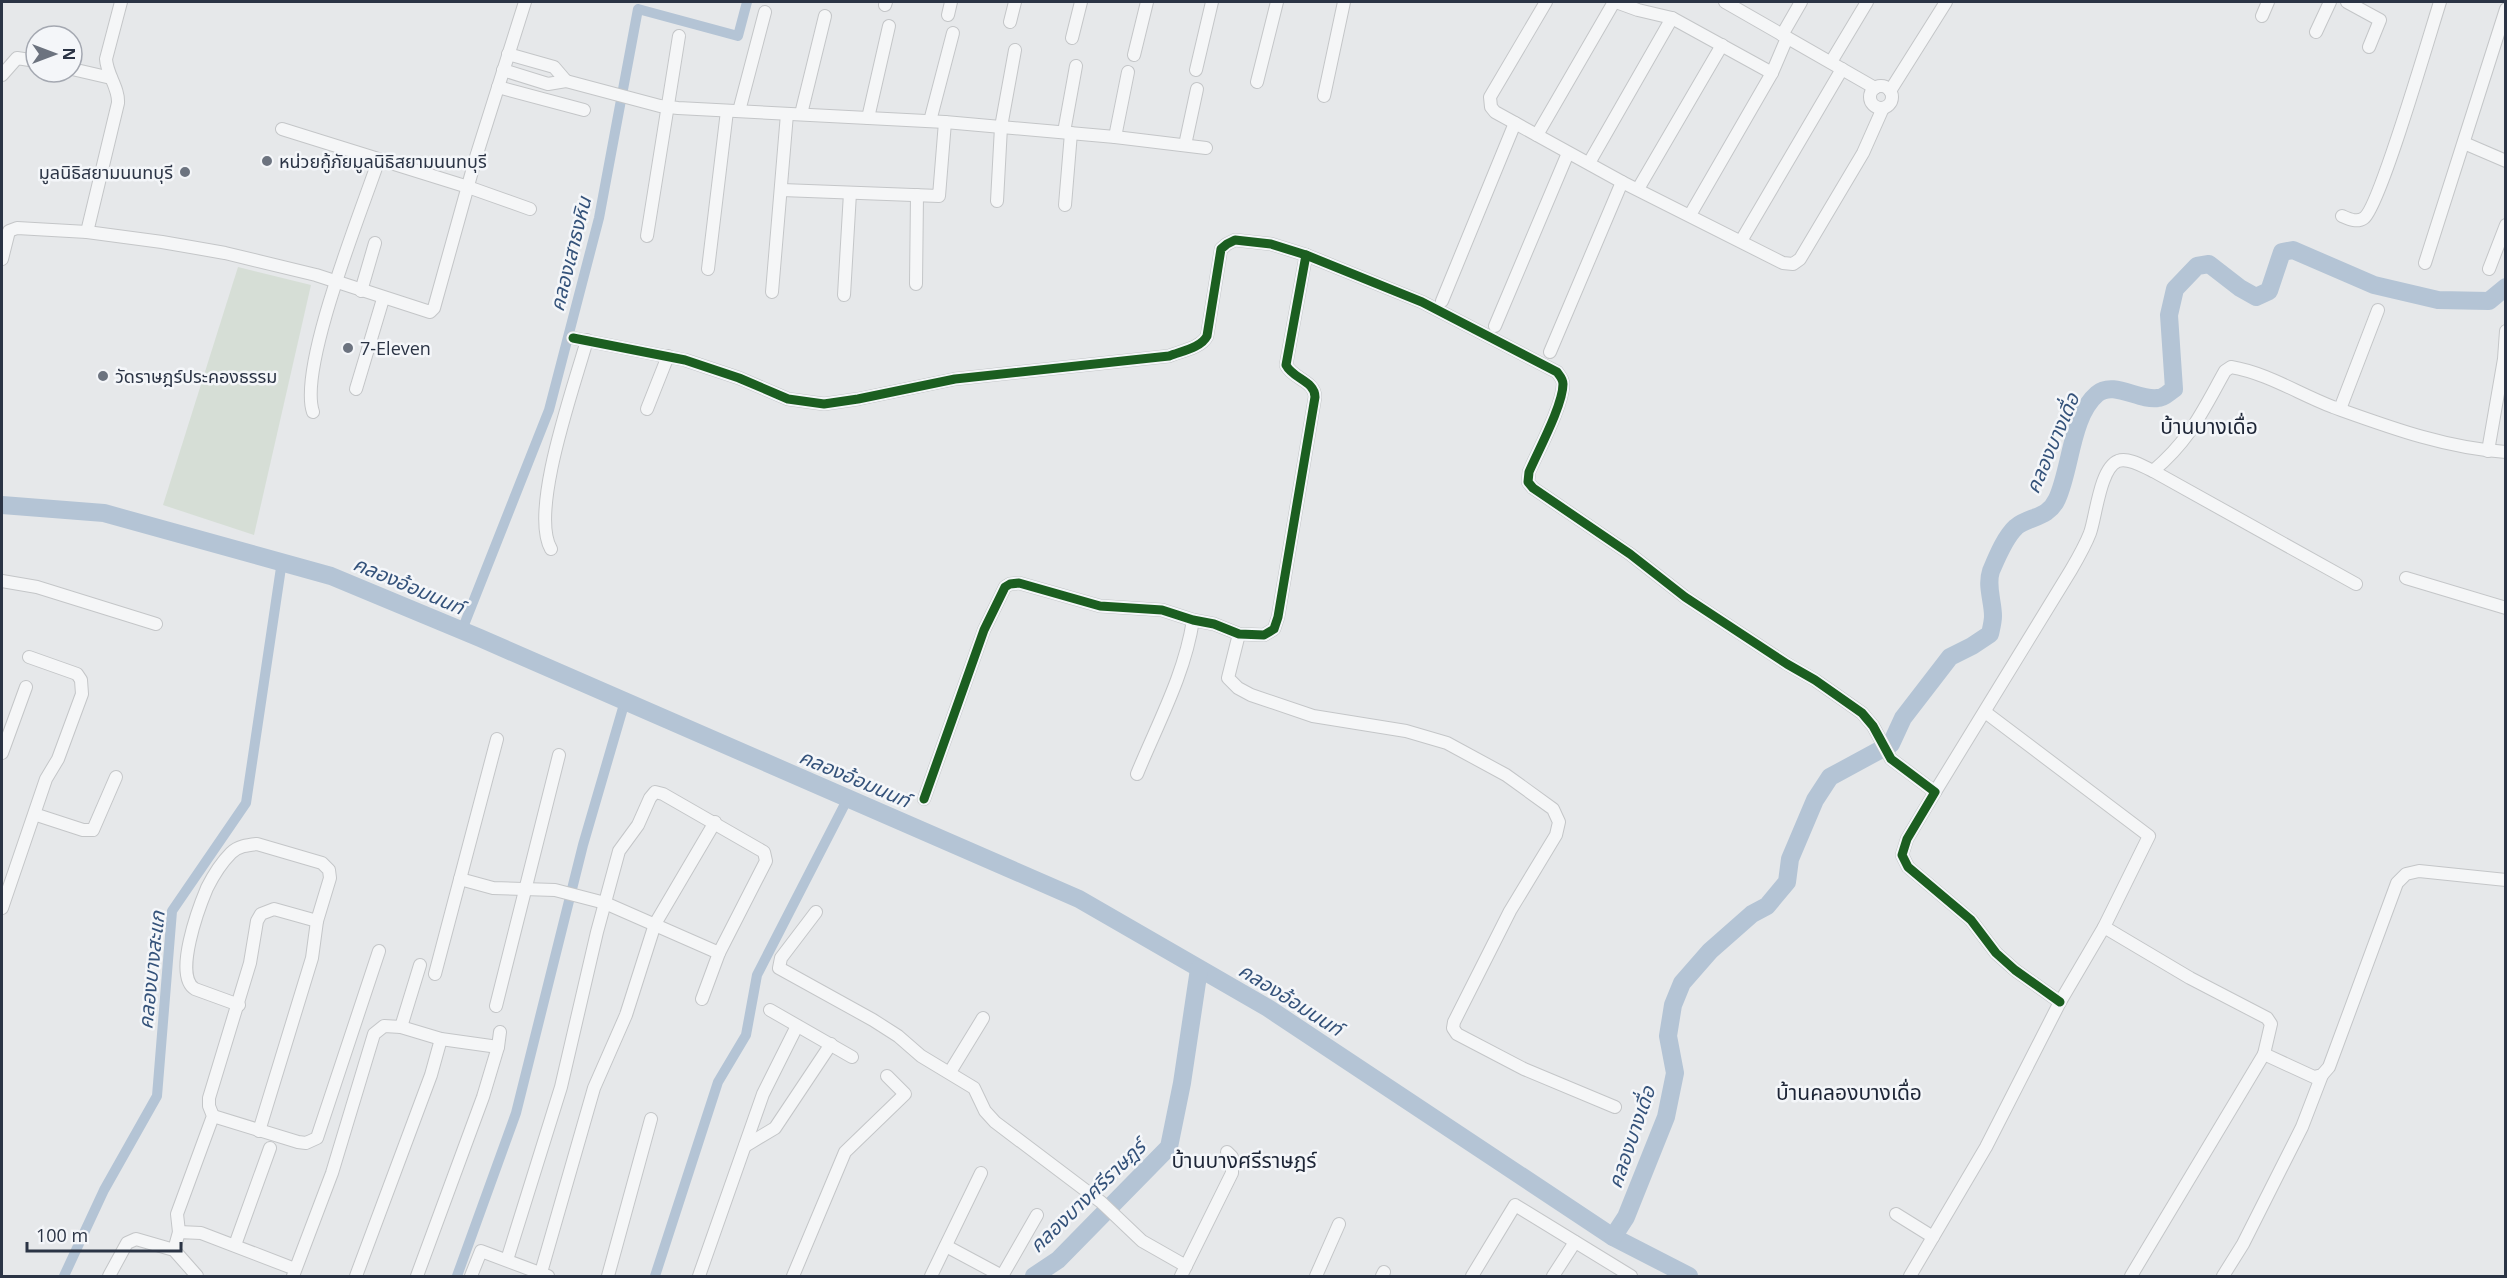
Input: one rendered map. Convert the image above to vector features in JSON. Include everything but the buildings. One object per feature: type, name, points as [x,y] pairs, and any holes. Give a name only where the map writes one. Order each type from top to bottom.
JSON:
[{"type":"street","points":[[87,232],[118,103],[106,68],[106,59],[121,2]]},
{"type":"street","points":[[2,259],[7,235],[12,229],[87,232],[225,253],[337,282],[425,312],[432,310],[525,2]]},
{"type":"street","points":[[948,15],[951,2]]},
{"type":"street","points":[[1010,21],[1015,2]]},
{"type":"street","points":[[1072,38],[1081,2]]},
{"type":"street","points":[[1134,55],[1147,2]]},
{"type":"street","points":[[1196,70],[1212,2]]},
{"type":"street","points":[[1257,82],[1277,2]]},
{"type":"street","points":[[1324,96],[1344,2]]},
{"type":"street","points":[[1546,2],[1490,97],[1491,106],[1495,112],[1622,182],[1783,263],[1793,264],[1800,259],[1863,153],[1883,108],[1890,104],[1890,92],[1946,2]]},
{"type":"street","points":[[1537,135],[1615,2],[1672,18],[1772,73]]},
{"type":"street","points":[[1729,2],[1875,88],[1883,87],[1890,92]]},
{"type":"street","points":[[1690,215],[1772,73],[1784,36],[1801,2]]},
{"type":"street","points":[[1741,241],[1836,65],[1867,2]]},
{"type":"street","points":[[2262,16],[2268,2]]},
{"type":"street","points":[[2316,32],[2330,2]]},
{"type":"street","points":[[2347,2],[2380,20],[2369,47]]},
{"type":"street","points":[[2342,216],[2357,221],[2362,220],[2380,186],[2440,2]]},
{"type":"street","points":[[2425,263],[2505,7],[2498,2]]},
{"type":"street","points":[[708,269],[733,111],[765,12]]},
{"type":"street","points":[[801,114],[825,16]]},
{"type":"street","points":[[1589,163],[1672,18]]},
{"type":"street","points":[[868,118],[889,26]]},
{"type":"street","points":[[930,121],[953,33]]},
{"type":"street","points":[[647,236],[679,36]]},
{"type":"street","points":[[1638,189],[1722,45]]},
{"type":"street","points":[[997,201],[1001,127],[1015,50]]},
{"type":"street","points":[[508,54],[554,67],[566,81]]},
{"type":"street","points":[[2,75],[17,58],[24,59]]},
{"type":"street","points":[[1065,205],[1068,133],[1076,66]]},
{"type":"street","points":[[503,70],[548,84],[566,81],[667,106],[945,122],[1115,137],[1206,148]]},
{"type":"street","points":[[84,72],[111,78]]},
{"type":"street","points":[[1115,137],[1128,72]]},
{"type":"street","points":[[498,87],[584,110]]},
{"type":"street","points":[[1875,88],[1870,95],[1872,103],[1883,108]]},
{"type":"street","points":[[1185,145],[1197,89]]},
{"type":"street","points":[[772,292],[787,114]]},
{"type":"street","points":[[782,190],[939,196],[945,122]]},
{"type":"street","points":[[1442,301],[1515,123]]},
{"type":"street","points":[[282,129],[468,187],[530,209]]},
{"type":"street","points":[[2464,143],[2505,161]]},
{"type":"street","points":[[1495,326],[1568,153]]},
{"type":"street","points":[[313,412],[310,393],[320,336],[379,159]]},
{"type":"street","points":[[1550,352],[1622,182]]},
{"type":"street","points":[[844,296],[850,193]]},
{"type":"street","points":[[916,284],[917,195]]},
{"type":"street","points":[[2489,270],[2505,225]]},
{"type":"street","points":[[573,338],[668,356],[739,378],[788,399],[824,404],[955,379],[1168,356],[1204,342],[1221,249],[1227,244],[1235,240],[1271,244],[1306,255],[1422,302],[1557,372],[1563,385],[1557,406],[1529,472],[1528,482],[1533,488],[1630,554],[1685,597],[1815,680],[1862,713],[1891,759],[1935,792]]},
{"type":"street","points":[[361,291],[375,243]]},
{"type":"street","points":[[924,799],[984,630],[1005,587],[1010,584],[1019,583],[1100,606],[1162,610],[1214,624],[1239,634],[1264,635],[1274,629],[1278,617],[1315,397],[1315,390],[1312,386],[1290,373],[1286,365],[1306,255]]},
{"type":"street","points":[[356,389],[383,299]]},
{"type":"street","points":[[2340,409],[2378,310]]},
{"type":"street","points":[[2488,451],[2504,359],[2505,331]]},
{"type":"street","points":[[551,549],[546,541],[544,526],[548,480],[587,340]]},
{"type":"street","points":[[647,409],[668,356]]},
{"type":"street","points":[[2153,471],[2168,459],[2193,430],[2225,371],[2231,367],[2258,374],[2340,409],[2414,435],[2488,451],[2505,452]]},
{"type":"street","points":[[2060,1002],[2014,970],[1996,953],[1971,920],[1908,867],[1902,855],[1907,839],[2082,549],[2090,532],[2100,488],[2110,468],[2116,461],[2126,460],[2153,471],[2356,584]]},
{"type":"street","points":[[2406,578],[2505,608]]},
{"type":"street","points":[[2,581],[37,587],[156,624]]},
{"type":"street","points":[[1137,774],[1175,685],[1191,637],[1193,620]]},
{"type":"street","points":[[1239,634],[1228,678],[1238,688],[1275,704],[1313,716],[1406,731],[1448,743],[1506,775],[1553,809],[1559,822],[1556,835],[1496,936],[1486,961],[1454,1022],[1454,1028],[1457,1034],[1524,1069],[1615,1107]]},
{"type":"street","points":[[21,856],[21,848],[46,779],[58,759],[82,693],[81,680],[77,674],[29,657]]},
{"type":"street","points":[[2,753],[26,687]]},
{"type":"street","points":[[1910,1276],[1986,1147],[2060,1002],[2104,927],[2149,836],[1985,712]]},
{"type":"street","points":[[435,974],[497,739]]},
{"type":"street","points":[[496,1006],[559,755]]},
{"type":"street","points":[[2,908],[21,856],[26,850],[40,816],[57,770],[58,759]]},
{"type":"street","points":[[40,816],[83,830],[93,830],[116,777]]},
{"type":"street","points":[[507,1260],[561,1087],[619,851],[638,825],[655,792],[715,822],[764,852],[766,861],[719,953],[702,999]]},
{"type":"street","points":[[471,1276],[481,1251],[543,1276],[594,1088],[626,1015],[655,924],[715,822]]},
{"type":"street","points":[[238,1005],[190,986],[186,972],[187,951],[207,888],[232,851],[248,845],[257,844],[326,866],[330,878],[317,921],[312,958],[259,1131]]},
{"type":"street","points":[[2223,1276],[2243,1244],[2302,1126],[2322,1075],[2329,1067],[2397,883],[2406,874],[2419,871],[2505,880]]},
{"type":"street","points":[[460,879],[482,887],[555,890],[605,903],[719,953]]},
{"type":"street","points":[[174,1250],[179,1232],[177,1214],[213,1116],[209,1098],[250,963],[257,921],[261,914],[274,909],[317,921]]},
{"type":"street","points":[[816,912],[781,958],[779,968],[873,1020],[898,1036],[921,1056],[951,1072],[974,1088],[985,1112],[995,1122],[1101,1202],[1142,1241],[1183,1271],[1232,1173],[1232,1157],[1227,1152]]},
{"type":"street","points":[[2104,927],[2190,978],[2267,1018],[2271,1024],[2264,1054],[2131,1276]]},
{"type":"street","points":[[213,1116],[306,1143],[317,1138],[379,951]]},
{"type":"street","points":[[401,1027],[420,965]]},
{"type":"street","points":[[770,1010],[852,1057]]},
{"type":"street","points":[[951,1072],[983,1018]]},
{"type":"street","points":[[179,1232],[201,1233],[235,1245],[294,1273],[332,1173],[374,1034],[384,1026],[401,1027],[441,1039],[498,1047]]},
{"type":"street","points":[[699,1276],[763,1094],[797,1026]]},
{"type":"street","points":[[417,1276],[483,1097],[498,1047],[500,1032]]},
{"type":"street","points":[[356,1276],[431,1075],[441,1039]]},
{"type":"street","points":[[745,1146],[775,1128],[831,1044]]},
{"type":"street","points":[[2264,1054],[2309,1076],[2322,1075]]},
{"type":"street","points":[[793,1276],[845,1152],[905,1094],[887,1076]]},
{"type":"street","points":[[608,1276],[651,1119]]},
{"type":"street","points":[[235,1245],[270,1148]]},
{"type":"street","points":[[931,1276],[981,1173]]},
{"type":"street","points":[[1472,1276],[1515,1205],[1631,1276]]},
{"type":"street","points":[[1896,1214],[1933,1238]]},
{"type":"street","points":[[946,1246],[1002,1276],[1037,1215]]},
{"type":"street","points":[[1316,1276],[1339,1224]]},
{"type":"street","points":[[109,1276],[131,1239],[174,1250],[197,1276]]},
{"type":"street","points":[[1553,1276],[1575,1242]]},
{"type":"shaded area","points":[[238,267],[311,285],[254,535],[163,505]]},
{"type":"waterway","name":"คลองเสาธงหิน","points":[[462,630],[549,410],[599,218],[638,9],[738,36],[747,2]]},
{"type":"waterway","name":"คลองบางเดื่อ","points":[[1613,1237],[1626,1217],[1666,1117],[1675,1073],[1668,1036],[1673,1005],[1682,983],[1710,951],[1752,914],[1767,906],[1787,882],[1790,859],[1815,800],[1830,777],[1891,744],[1903,718],[1950,657],[1990,634],[1993,616],[1989,582],[1993,566],[2012,531],[2021,523],[2044,514],[2057,499],[2077,429],[2088,404],[2103,390],[2118,390],[2143,397],[2158,398],[2174,389],[2169,315],[2175,289],[2197,266],[2209,264],[2240,288],[2256,297],[2269,291],[2282,252],[2293,250],[2374,285],[2438,300],[2489,301],[2506,287]]},
{"type":"waterway","name":"คลองอ้อมนนท์","points":[[2,505],[104,513],[331,576],[480,638],[1079,899],[1268,1008],[1613,1237],[1689,1276]]},
{"type":"waterway","name":"คลองบางสะแก","points":[[64,1276],[104,1190],[157,1096],[172,911],[246,803],[282,561]]},
{"type":"waterway","points":[[457,1276],[516,1113],[583,845],[625,701]]},
{"type":"waterway","points":[[655,1276],[718,1082],[746,1035],[757,975],[848,798]]},
{"type":"waterway","name":"คลองบางศรีราษฎร์","points":[[1034,1276],[1058,1260],[1169,1147],[1182,1083],[1199,969]]},
{"type":"cycle path","points":[[573,338],[685,360],[739,378],[788,399],[824,404],[955,379],[1169,356],[1190,349],[1207,336],[1221,249],[1235,240],[1271,244],[1306,255],[1422,302],[1557,372],[1563,384],[1562,393],[1555,416],[1529,472],[1528,482],[1533,488],[1630,554],[1685,597],[1815,680],[1862,713],[1873,726],[1891,759],[1935,792],[1907,839],[1902,855],[1908,867],[1971,920],[1996,953],[2015,970],[2060,1002]]},
{"type":"cycle path","points":[[924,799],[984,630],[1005,587],[1010,584],[1019,583],[1100,606],[1162,610],[1214,624],[1239,634],[1264,635],[1274,629],[1278,617],[1315,397],[1311,387],[1293,374],[1286,365],[1306,255]]},
{"type":"place","name":"หน่วยกู้ภัยมูลนิธิสยามนนทบุรี","points":[[267,161]]},
{"type":"place","name":"มูลนิธิสยามนนทบุรี","points":[[185,172]]},
{"type":"place","name":"7-Eleven","points":[[348,348]]},
{"type":"place","name":"วัดราษฎร์ประคองธรรม","points":[[103,376]]},
{"type":"district","name":"บ้านบางเดื่อ","points":[[2209,426]]},
{"type":"district","name":"บ้านคลองบางเดื่อ","points":[[1849,1092]]},
{"type":"district","name":"บ้านบางศรีราษฎร์","points":[[1244,1160]]}]
